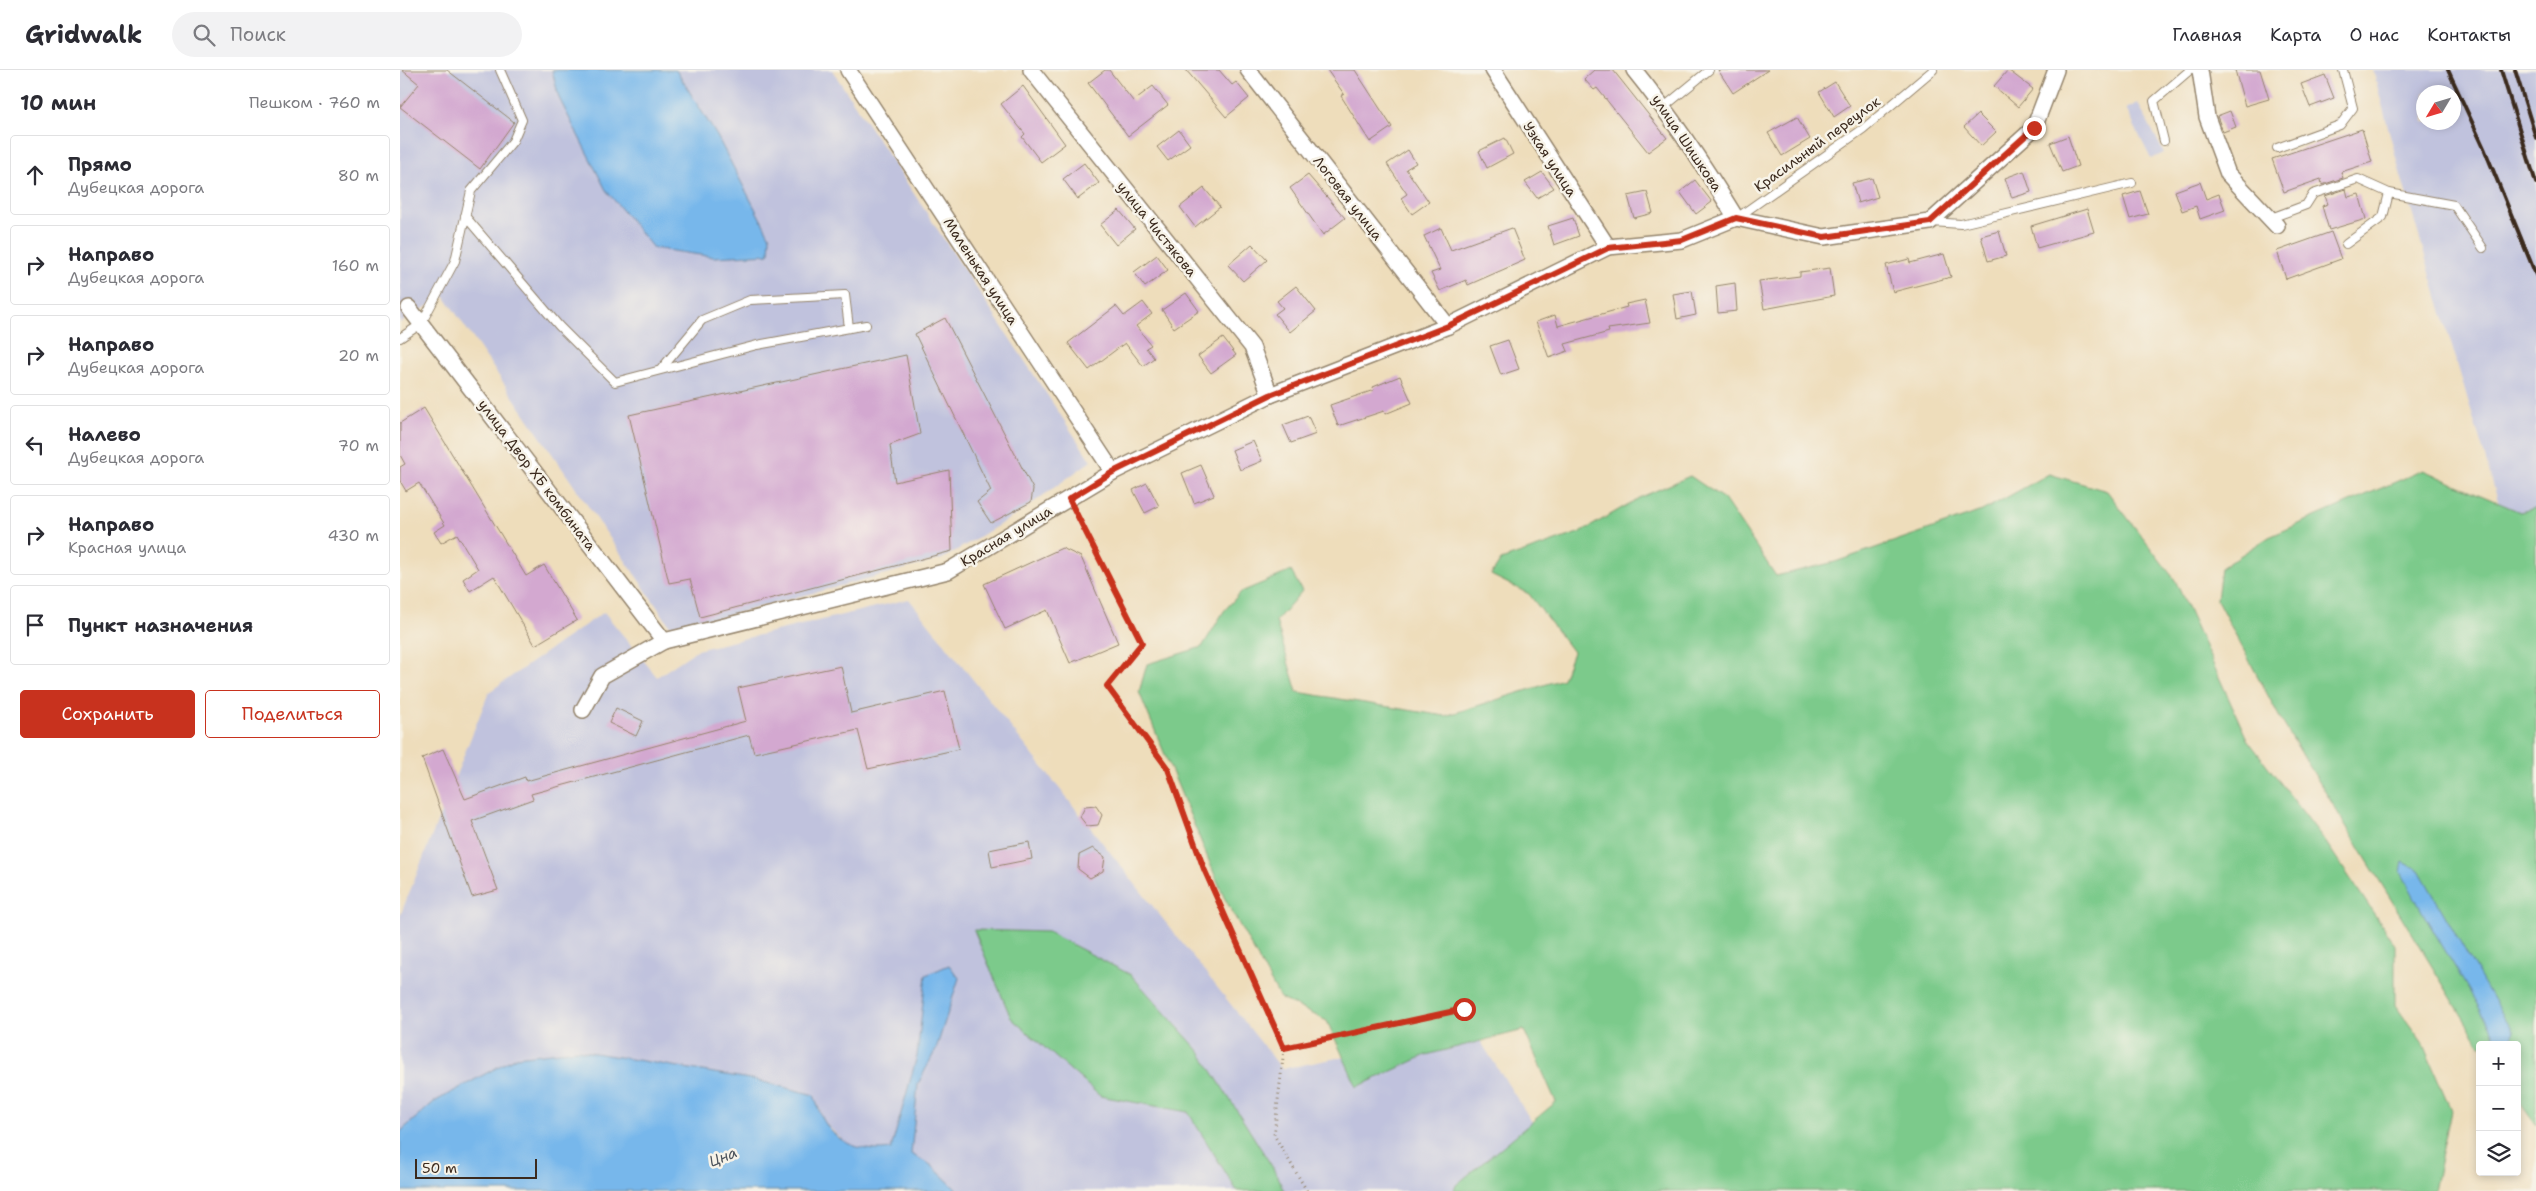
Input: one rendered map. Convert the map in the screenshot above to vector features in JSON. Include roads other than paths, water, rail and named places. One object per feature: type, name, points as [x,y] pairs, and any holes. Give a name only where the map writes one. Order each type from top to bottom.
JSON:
[{"type":"street","name":"Маленькая улица","points":[[848,70],[1113,472]]},
{"type":"street","name":"улица Чистякова","points":[[1031,70],[1252,347],[1270,395]]},
{"type":"street","name":"Логовая улица","points":[[1248,70],[1448,326]]},
{"type":"street","name":"Узкая улица","points":[[1493,70],[1608,248]]},
{"type":"street","name":"улица Шишкова","points":[[1634,70],[1664,107],[1701,161],[1736,218]]},
{"type":"street","points":[[1736,218],[1824,237],[1930,222],[2034,128],[2056,70]]},
{"type":"street","points":[[2200,70],[2207,116],[2228,174],[2274,222]]},
{"type":"street","name":"Красная улица","points":[[583,710],[602,676],[664,641],[948,571],[1113,472],[1270,395],[1448,326],[1608,248],[1682,240],[1736,218]]},
{"type":"street","name":"улица Двор ХБ комбината","points":[[409,308],[664,641]]},
{"type":"lane","points":[[400,338],[421,324],[456,261],[471,191],[513,141],[522,120],[500,70]]},
{"type":"lane","points":[[1664,107],[1709,70]]},
{"type":"lane","name":"Красильный переулок","points":[[1736,218],[1863,129],[1934,70]]},
{"type":"lane","points":[[2164,141],[2154,101],[2190,70]]},
{"type":"lane","points":[[2277,148],[2340,125],[2353,108],[2343,70]]},
{"type":"lane","points":[[2274,222],[2306,205],[2313,194],[2358,179],[2389,192],[2454,205],[2483,248]]},
{"type":"lane","points":[[1930,222],[1962,224],[2132,183]]},
{"type":"lane","points":[[2346,244],[2382,217],[2389,192]]},
{"type":"lane","points":[[466,216],[559,326],[615,382],[662,368],[757,345],[866,325]]},
{"type":"lane","points":[[662,368],[702,320],[750,300],[845,295],[849,328]]},
{"type":"water","points":[[552,70],[676,70],[717,136],[770,237],[769,254],[714,257],[653,248],[606,190],[559,98]]},
{"type":"water","points":[[2403,862],[2419,870],[2497,1006],[2514,1031],[2511,1041],[2496,1041],[2490,1026],[2424,915],[2401,872]]},
{"type":"water","name":"Цна","points":[[949,965],[959,978],[936,1049],[918,1084],[911,1154],[931,1165],[958,1191],[400,1191],[400,1132],[434,1102],[516,1057],[577,1050],[756,1080],[814,1095],[822,1118],[836,1136],[853,1146],[872,1150],[891,1149],[917,1056],[926,975]]},
{"type":"railway","points":[[2448,70],[2484,148],[2536,275]]},
{"type":"railway","points":[[2501,70],[2536,183]]},
{"type":"railway","points":[[2515,70],[2536,138]]}]
